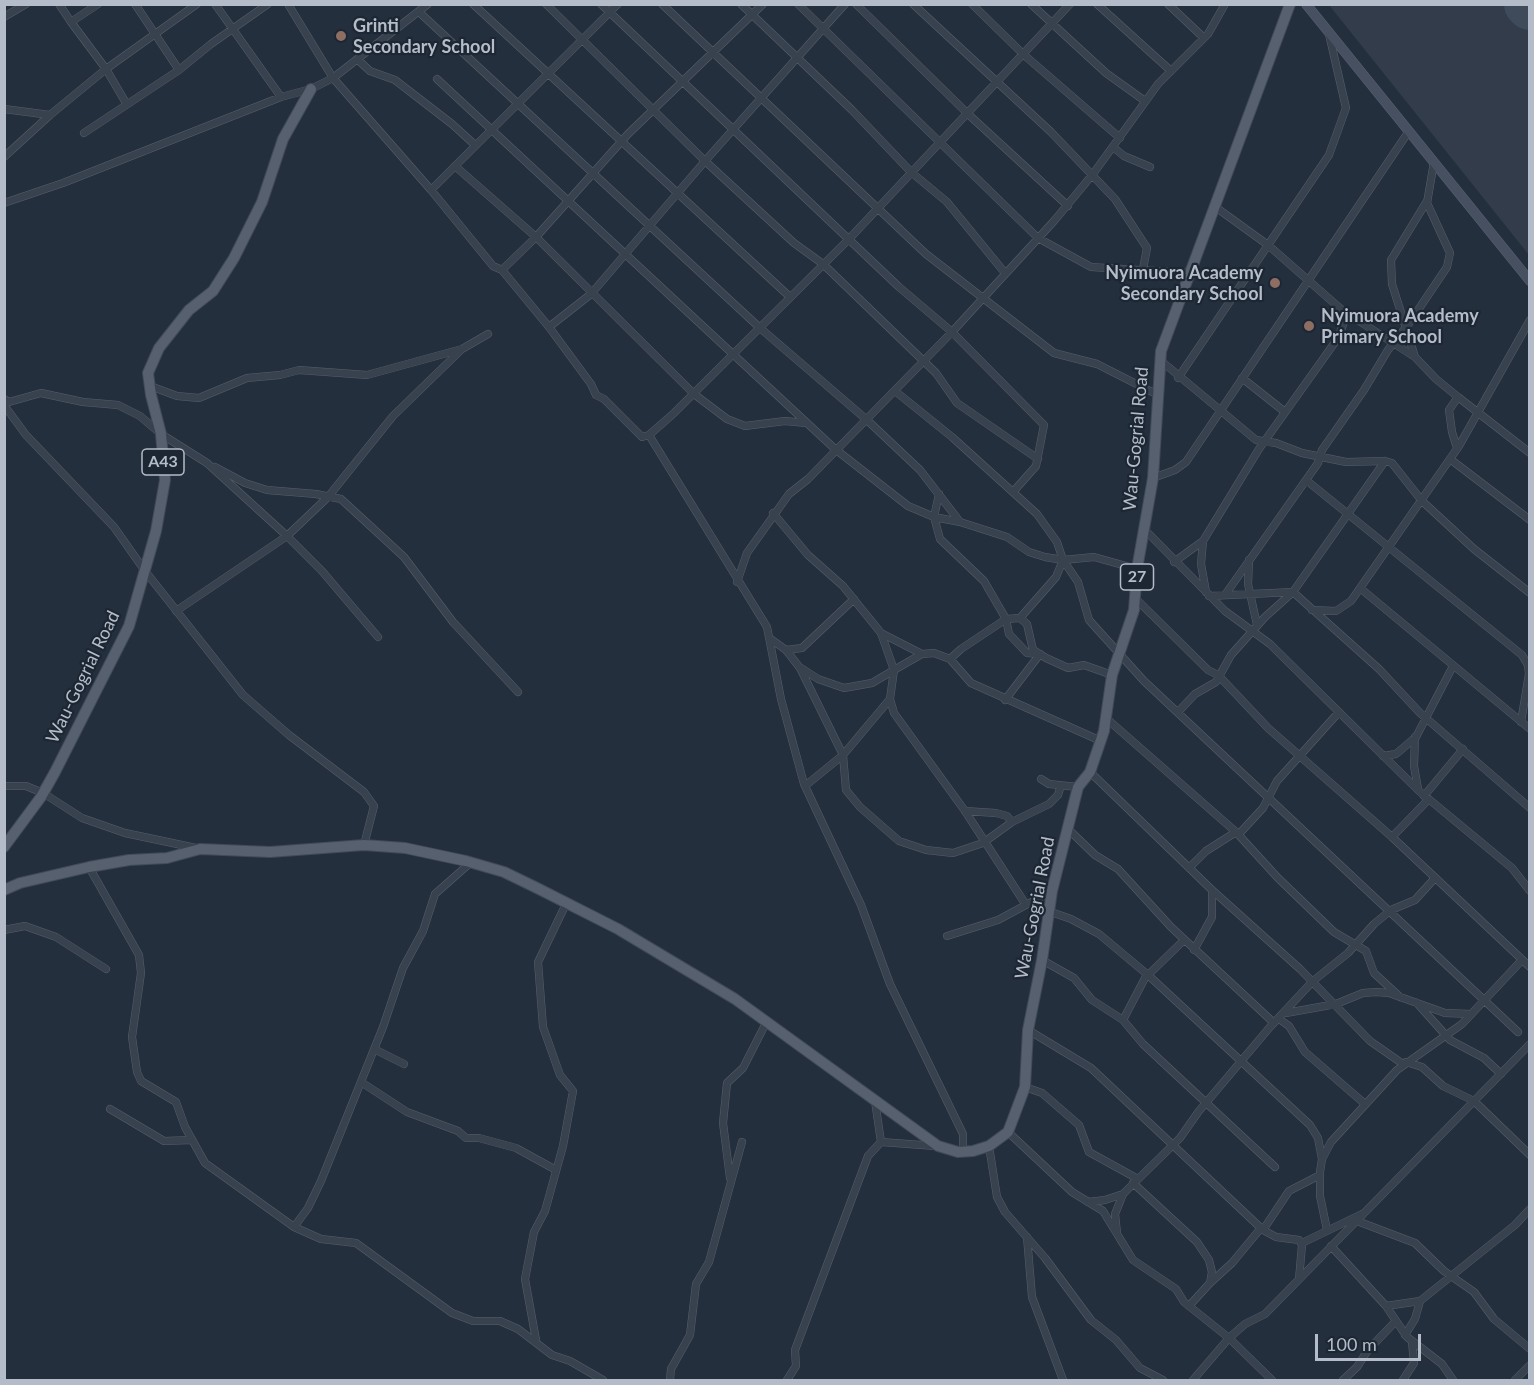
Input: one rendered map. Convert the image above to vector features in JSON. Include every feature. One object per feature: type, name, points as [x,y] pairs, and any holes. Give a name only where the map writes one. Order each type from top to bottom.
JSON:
[{"type":"main road","name":"Wau-Gogrial Road","points":[[1008,1132],[1025,1087],[1028,1030],[1042,960],[1048,911],[1067,828],[1078,787],[1090,772],[1101,741],[1107,719],[1112,675],[1134,610],[1137,569],[1153,478],[1160,360],[1167,329],[1290,4]]},
{"type":"main road","name":"Wau-Gogrial Road","points":[[4,847],[44,793],[129,626],[156,531],[165,480],[161,434],[148,373],[159,348],[189,310],[213,291],[251,226],[283,139],[311,89]]},
{"type":"main road","points":[[4,890],[20,883],[89,867],[129,860],[167,858],[200,849],[270,852],[364,845],[405,848],[504,872],[618,929],[735,999],[938,1146],[963,1152],[989,1146],[1008,1132]]},
{"type":"street","points":[[4,17],[26,4]]},
{"type":"street","points":[[59,4],[106,69],[126,103]]},
{"type":"street","points":[[71,22],[98,4]]},
{"type":"street","points":[[135,4],[179,70]]},
{"type":"street","points":[[4,157],[106,69],[197,4]]},
{"type":"street","points":[[215,4],[281,97]]},
{"type":"street","points":[[84,133],[179,70],[268,4]]},
{"type":"street","points":[[288,4],[333,78],[431,190],[493,266],[502,270],[549,327],[591,384],[596,395],[604,399],[642,437],[649,435],[733,357],[849,239],[1070,4]]},
{"type":"street","points":[[4,203],[63,183],[281,97],[311,89],[333,78],[428,4]]},
{"type":"street","points":[[473,4],[546,74],[790,297]]},
{"type":"street","points":[[546,4],[705,161],[794,243],[823,264],[936,373],[957,403],[1038,459]]},
{"type":"street","points":[[601,4],[684,80],[849,239],[952,332],[1044,425],[1036,466],[1013,492]]},
{"type":"street","points":[[431,190],[618,4]]},
{"type":"street","points":[[662,4],[926,254],[1054,353],[1097,364],[1158,395]]},
{"type":"street","points":[[741,4],[852,110],[911,172],[947,202],[1005,273]]},
{"type":"street","points":[[502,270],[536,237],[653,111],[712,51],[763,4]]},
{"type":"street","points":[[798,4],[1038,238],[1091,267],[1188,273]]},
{"type":"street","points":[[549,327],[591,294],[626,252],[652,226],[705,161],[798,60],[845,4]]},
{"type":"street","points":[[856,4],[968,114],[1068,206]]},
{"type":"street","points":[[913,4],[1093,174],[1115,199],[1147,248],[1143,269]]},
{"type":"street","points":[[972,4],[1023,54],[1120,138]]},
{"type":"street","points":[[1030,4],[1106,73],[1145,101]]},
{"type":"street","points":[[1096,4],[1171,72]]},
{"type":"street","points":[[1168,4],[1204,38]]},
{"type":"street","points":[[737,582],[747,553],[773,513],[952,332],[1068,206],[1145,101],[1204,38],[1225,4]]},
{"type":"street","points":[[1306,4],[1530,281]]},
{"type":"street","points":[[419,12],[516,104],[595,172],[760,328],[867,420],[920,470],[960,522]]},
{"type":"street","points":[[1178,378],[1325,162],[1344,117],[1345,104],[1328,32]]},
{"type":"street","points":[[357,59],[370,71],[395,80],[475,145]]},
{"type":"street","points":[[437,79],[568,202],[626,252],[733,357],[835,450],[908,506],[934,517],[960,522],[1007,537],[1029,552],[1063,560],[1094,557],[1137,569]]},
{"type":"street","points":[[4,109],[50,115]]},
{"type":"street","points":[[1153,478],[1175,470],[1186,462],[1409,131]]},
{"type":"street","points":[[1113,147],[1124,156],[1150,167]]},
{"type":"street","points":[[1415,357],[1392,284],[1391,260],[1426,201],[1434,162]]},
{"type":"street","points":[[454,166],[536,237],[591,294],[694,393],[727,419],[746,426],[785,421],[806,423]]},
{"type":"street","points":[[1225,594],[1306,480],[1450,258],[1426,201]]},
{"type":"street","points":[[1214,206],[1268,245],[1347,314],[1415,357],[1436,379],[1530,453]]},
{"type":"street","points":[[1174,562],[1203,541],[1264,442],[1338,338],[1347,314]]},
{"type":"street","points":[[1312,610],[1340,610],[1348,605],[1450,459],[1479,413],[1530,320]]},
{"type":"street","points":[[150,386],[177,396],[199,398],[257,375],[280,375],[299,369],[367,375],[462,349],[488,334]]},
{"type":"street","points":[[176,611],[287,536],[328,496],[376,434],[462,349]]},
{"type":"street","points":[[1160,360],[1178,378],[1254,439],[1320,457],[1352,463],[1385,461],[1395,466],[1422,501],[1474,549],[1530,593]]},
{"type":"street","points":[[1242,378],[1285,412]]},
{"type":"street","points":[[894,391],[952,437],[1013,492],[1047,527],[1063,560],[1078,582],[1089,620],[1119,654],[1518,1032]]},
{"type":"street","points":[[4,399],[9,402],[42,393],[83,402],[118,405],[140,417],[161,434],[207,463],[245,483],[267,490],[341,499],[404,558],[453,622],[518,692]]},
{"type":"street","points":[[1457,448],[1450,424],[1449,410],[1458,397]]},
{"type":"street","points":[[4,405],[26,435],[114,527],[145,571],[243,696],[289,735],[364,792],[374,806],[364,845]]},
{"type":"street","points":[[649,435],[737,582],[754,604],[772,640],[781,699],[805,786],[861,905],[890,984],[963,1134],[963,1152]]},
{"type":"street","points":[[1450,459],[1530,520]]},
{"type":"street","points":[[1178,712],[1195,694],[1210,687],[1220,677],[1231,655],[1255,628],[1293,592],[1385,461]]},
{"type":"street","points":[[207,463],[322,571],[378,637]]},
{"type":"street","points":[[1306,480],[1527,655],[1529,674],[1521,722]]},
{"type":"street","points":[[939,495],[934,517],[940,539],[984,581],[1006,619],[1009,634],[1027,653],[1040,654]]},
{"type":"street","points":[[773,513],[808,555],[854,599],[881,633],[894,670],[890,699],[894,713],[965,811],[983,843],[1026,905]]},
{"type":"street","points":[[1144,530],[1208,594],[1255,628],[1424,796],[1507,864],[1530,891]]},
{"type":"street","points":[[1203,541],[1201,564],[1208,594]]},
{"type":"street","points":[[1250,558],[1248,575],[1255,628]]},
{"type":"street","points":[[951,659],[961,649],[1006,619],[1020,618],[1056,577],[1063,560]]},
{"type":"street","points":[[1360,588],[1530,729]]},
{"type":"street","points":[[1208,594],[1250,595],[1293,592],[1373,663],[1427,717],[1530,808]]},
{"type":"street","points":[[1135,598],[1206,668],[1220,677],[1268,728],[1351,804],[1392,837],[1530,967]]},
{"type":"street","points":[[786,650],[802,648],[854,599]]},
{"type":"street","points":[[1020,618],[1027,624],[1034,650],[1040,654],[1068,668],[1084,665],[1112,675]]},
{"type":"street","points":[[881,633],[922,654]]},
{"type":"street","points":[[772,640],[786,650],[800,668],[843,755],[846,790],[860,807],[899,841],[926,850],[953,853],[983,843],[1012,822],[1049,804],[1058,795],[1061,785]]},
{"type":"street","points":[[800,668],[818,680],[843,688],[872,683],[922,654],[934,653],[951,659],[971,683],[1101,741]]},
{"type":"street","points":[[1005,700],[1040,654]]},
{"type":"street","points":[[1383,756],[1396,754],[1416,737],[1453,666]]},
{"type":"street","points":[[805,786],[843,755],[890,699]]},
{"type":"street","points":[[1190,868],[1206,851],[1237,833],[1269,797],[1277,781],[1338,712]]},
{"type":"street","points":[[1107,719],[1237,833],[1278,878],[1328,927],[1368,953],[1374,974],[1400,997]]},
{"type":"street","points":[[1416,737],[1414,766],[1424,796]]},
{"type":"street","points":[[1392,837],[1463,749]]},
{"type":"street","points":[[1090,772],[1212,890],[1312,981],[1370,1041],[1405,1063],[1422,1067],[1438,1082],[1474,1101],[1530,1155]]},
{"type":"street","points":[[1041,779],[1049,784],[1078,787]]},
{"type":"street","points":[[4,786],[26,786],[44,793],[82,818],[125,833],[200,849]]},
{"type":"street","points":[[965,811],[996,813],[1007,816],[1012,822]]},
{"type":"street","points":[[1067,828],[1095,855],[1118,869],[1194,950],[1289,1026],[1305,1052],[1365,1104]]},
{"type":"street","points":[[294,1227],[308,1208],[321,1181],[361,1082],[365,1065],[374,1049],[403,968],[423,931],[435,894],[469,864]]},
{"type":"street","points":[[89,867],[139,955],[141,973],[132,1037],[137,1072],[141,1081],[176,1102],[192,1140],[205,1163],[294,1227],[321,1239],[356,1243],[452,1312],[473,1321],[500,1321],[536,1340],[552,1355],[570,1361],[603,1380]]},
{"type":"street","points":[[1117,1233],[1116,1214],[1123,1194],[1174,1144],[1206,1102],[1312,981],[1391,910],[1415,900],[1435,878]]},
{"type":"street","points":[[1194,950],[1212,916],[1212,890]]},
{"type":"street","points":[[947,936],[998,920],[1052,891]]},
{"type":"street","points":[[536,1340],[525,1279],[534,1232],[545,1211],[556,1170],[573,1091],[560,1075],[543,1027],[538,962],[566,904]]},
{"type":"street","points":[[1048,911],[1071,919],[1108,939],[1314,1129],[1320,1143],[1322,1159],[1320,1196],[1327,1230]]},
{"type":"street","points":[[4,930],[25,926],[56,937],[106,969]]},
{"type":"street","points":[[1123,1020],[1135,994],[1148,975],[1184,940]]},
{"type":"street","points":[[1042,960],[1069,975],[1092,1000],[1123,1020],[1143,1044],[1275,1167]]},
{"type":"street","points":[[1322,1159],[1330,1142],[1405,1063],[1446,1037],[1522,960]]},
{"type":"street","points":[[1279,1019],[1334,1005],[1369,992],[1400,997],[1445,1013],[1471,1014]]},
{"type":"street","points":[[1416,1002],[1446,1037],[1484,1058],[1501,1074]]},
{"type":"street","points":[[730,1187],[730,1163],[723,1123],[727,1083],[743,1068],[766,1023]]},
{"type":"street","points":[[1028,1030],[1091,1068],[1262,1229],[1276,1237],[1295,1238],[1302,1243]]},
{"type":"street","points":[[1193,1380],[1229,1338],[1245,1324],[1265,1314],[1529,1047]]},
{"type":"street","points":[[374,1049],[404,1064]]},
{"type":"street","points":[[361,1082],[407,1112],[448,1127],[466,1138],[516,1148],[556,1170]]},
{"type":"street","points":[[1025,1087],[1042,1093],[1079,1125],[1089,1152],[1135,1181],[1202,1247],[1212,1267],[1210,1283]]},
{"type":"street","points":[[787,1380],[796,1366],[795,1350],[868,1155],[881,1142],[879,1104]]},
{"type":"street","points":[[110,1109],[164,1141],[192,1140]]},
{"type":"street","points":[[1008,1132],[1084,1200],[1107,1215],[1133,1260],[1174,1287],[1189,1306],[1229,1338],[1272,1380]]},
{"type":"street","points":[[670,1380],[671,1369],[690,1335],[696,1284],[709,1262],[742,1142]]},
{"type":"street","points":[[881,1142],[938,1146]]},
{"type":"street","points":[[989,1146],[998,1197],[1005,1212],[1091,1320],[1116,1340],[1140,1368],[1162,1380]]},
{"type":"street","points":[[1189,1306],[1210,1283],[1227,1269],[1262,1229],[1289,1191],[1320,1176]]},
{"type":"street","points":[[1084,1200],[1098,1202],[1123,1194]]},
{"type":"street","points":[[1386,1306],[1420,1301],[1450,1275],[1515,1226],[1530,1209]]},
{"type":"street","points":[[1302,1243],[1365,1213]]},
{"type":"street","points":[[1357,1221],[1409,1240],[1474,1292],[1494,1319],[1530,1349]]},
{"type":"street","points":[[1027,1237],[1032,1297],[1063,1380]]},
{"type":"street","points":[[1299,1279],[1302,1243]]},
{"type":"street","points":[[1331,1246],[1386,1306],[1405,1335],[1442,1364],[1453,1380]]},
{"type":"street","points":[[1405,1335],[1415,1319],[1420,1301]]},
{"type":"street","points":[[1343,1380],[1358,1367],[1368,1350],[1395,1322]]},
{"type":"street","points":[[1403,1380],[1414,1363],[1412,1342]]},
{"type":"street","points":[[1515,1380],[1530,1365]]},
{"type":"shaded area","points":[[1329,5],[1529,5],[1529,255]]},
{"type":"place","name":"Grinti Secondary School","points":[[341,36]]},
{"type":"place","name":"Nyimuora Academy Secondary School","points":[[1275,283]]},
{"type":"place","name":"Nyimuora Academy Primary School","points":[[1309,326]]}]
